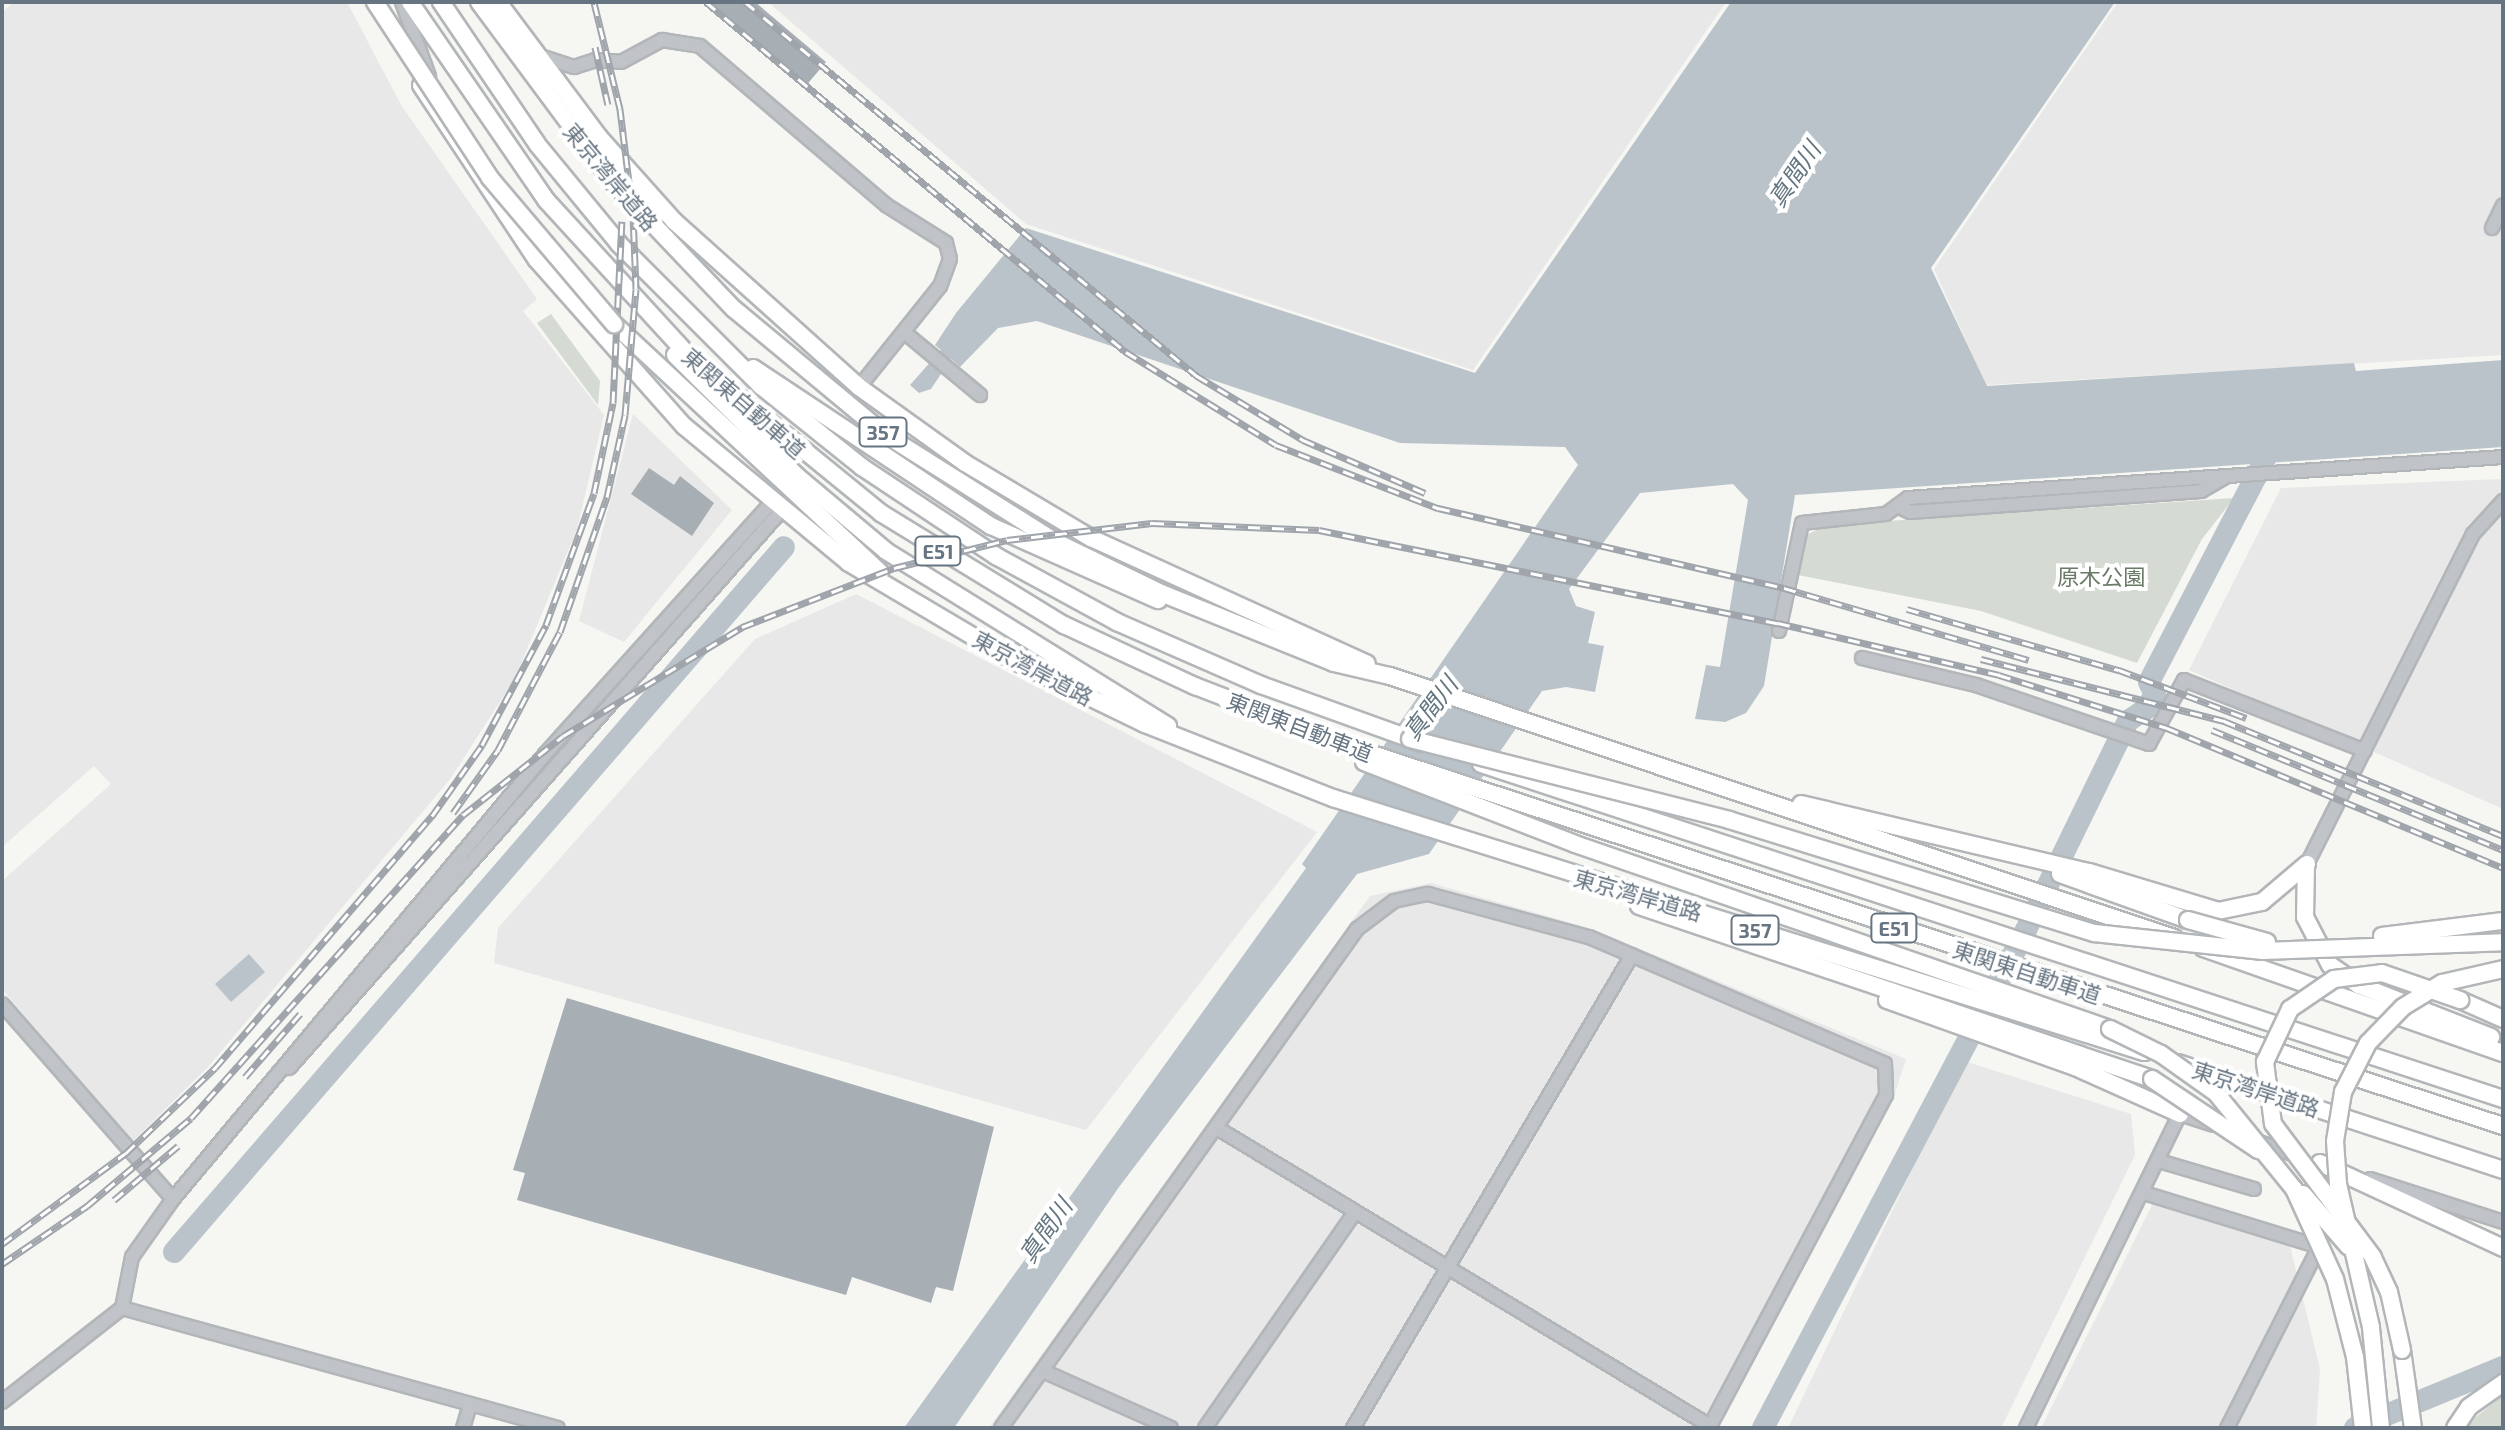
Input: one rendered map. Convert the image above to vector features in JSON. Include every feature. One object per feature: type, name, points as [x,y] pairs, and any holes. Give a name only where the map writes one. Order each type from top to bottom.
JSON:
[{"type":"highway","name":"東京湾岸道路","points":[[376,2],[466,159],[608,347],[684,426],[776,507],[849,563],[892,585],[1044,676],[1234,761],[1472,846],[2037,1016],[2503,1170]]},
{"type":"highway","name":"東京湾岸道路","points":[[376,2],[490,178],[614,324],[892,585]]},
{"type":"highway","name":"東関東自動車道","points":[[410,2],[515,159],[638,304],[773,430],[940,553],[1105,646],[1287,723],[2503,1126]]},
{"type":"highway","name":"東関東自動車道","points":[[441,2],[544,154],[656,286],[709,338],[829,442],[965,537],[1117,622],[1303,701],[1410,739],[2503,1099]]},
{"type":"highway","name":"東京湾岸道路","points":[[479,2],[611,180],[734,309],[886,435],[1054,541],[1206,613],[2503,1053]]},
{"type":"highway","name":"東京湾岸道路","points":[[498,2],[534,53],[674,221],[859,387],[965,463],[1091,538],[1319,650]]},
{"type":"highway","points":[[638,304],[725,408],[874,542],[1199,747]]},
{"type":"highway","points":[[709,338],[991,526],[1138,595],[1206,613]]},
{"type":"highway","points":[[1287,723],[1500,817],[2039,1000],[2131,1039],[2188,1072],[2260,1140],[2308,1215],[2350,1333],[2363,1428]]},
{"type":"highway","points":[[1410,739],[1729,820],[2094,933],[2263,951],[2503,942]]},
{"type":"highway","points":[[1717,786],[1994,852],[2193,906],[2233,911],[2279,891],[2307,864]]},
{"type":"highway","points":[[1472,846],[2028,1042],[2152,1079],[2220,1119],[2305,1197],[2371,1277],[2402,1350]]},
{"type":"highway","points":[[2307,864],[2305,917],[2330,965],[2359,985],[2503,1043]]},
{"type":"highway","points":[[2101,882],[2225,935],[2296,943],[2503,921]]},
{"type":"highway","points":[[2381,1428],[2371,1327],[2338,1184],[2335,1141],[2343,1092],[2368,1043],[2403,1007],[2442,983],[2503,969]]},
{"type":"highway","points":[[2413,1428],[2402,1350],[2389,1292],[2373,1257],[2273,1124],[2264,1092],[2268,1049],[2301,998],[2350,974],[2399,976],[2503,1019]]},
{"type":"highway","points":[[2028,1042],[2180,1114]]},
{"type":"highway","points":[[2320,1163],[2503,1248]]},
{"type":"highway","points":[[2455,1428],[2469,1407],[2503,1383]]},
{"type":"street","points":[[402,2],[466,159]]},
{"type":"street","points":[[534,53],[574,67],[595,60],[621,62],[675,39],[719,59],[851,177],[946,243],[944,277],[859,387]]},
{"type":"street","points":[[2492,228],[2503,205]]},
{"type":"street","points":[[904,332],[980,395]]},
{"type":"street","points":[[1779,631],[1802,523],[1886,514],[1897,506],[1910,512],[2201,491],[2228,475],[2503,457]]},
{"type":"street","points":[[2307,864],[2473,534],[2503,501]]},
{"type":"street","points":[[2,1402],[122,1308],[132,1257],[173,1199],[280,1075],[299,1042],[636,659],[776,507]]},
{"type":"street","points":[[1862,658],[1976,685],[2149,744],[2184,680],[2365,751]]},
{"type":"street","points":[[1001,1428],[1357,929],[1394,901],[1428,894],[1454,898],[1632,955],[1874,1054],[1889,1071],[1886,1095],[1710,1427],[1217,1128]]},
{"type":"street","points":[[1353,1428],[1632,955]]},
{"type":"street","points":[[2,1004],[173,1199]]},
{"type":"street","points":[[2026,1428],[2144,1193],[2180,1114],[2498,1220]]},
{"type":"street","points":[[2159,1161],[2254,1189]]},
{"type":"street","points":[[2144,1193],[2319,1247],[2227,1428]]},
{"type":"street","points":[[1205,1428],[1355,1212]]},
{"type":"street","points":[[122,1308],[558,1428]]},
{"type":"street","points":[[1043,1371],[1171,1428]]},
{"type":"street","points":[[463,1428],[470,1405]]},
{"type":"shaded area","points":[[14,2],[347,2],[401,105],[537,299],[523,311],[604,415],[577,529],[515,678],[451,778],[208,1067],[132,1142],[2,989],[2,881],[111,784],[94,766],[2,847],[2,12]]},
{"type":"shaded area","points":[[768,2],[1726,2],[1473,370],[1026,224]]},
{"type":"shaded area","points":[[2118,2],[2503,2],[2503,355],[1986,385],[1934,269]]},
{"type":"shaded area","points":[[633,414],[732,510],[624,642],[579,621]]},
{"type":"shaded area","points":[[2503,479],[2503,809],[2189,670],[2281,488]]},
{"type":"shaded area","points":[[856,594],[1317,832],[1086,1130],[494,963],[498,928],[755,639]]},
{"type":"shaded area","points":[[1431,883],[1592,929],[1906,1059],[1893,1099],[1718,1428],[989,1428],[1370,896]]},
{"type":"shaded area","points":[[1964,1061],[2131,1114],[2135,1155],[2001,1428],[1788,1428]]},
{"type":"shaded area","points":[[2153,1203],[2290,1246],[2320,1369],[2316,1428],[2041,1428]]},
{"type":"green space","points":[[551,314],[600,381],[598,405],[537,323]]},
{"type":"green space","name":"原木公園","points":[[2234,498],[2202,539],[2137,663],[1981,611],[1798,575],[1806,535],[1827,525]]},
{"type":"green space","points":[[2503,1395],[2503,1428],[2467,1428],[2476,1417]]},
{"type":"water","name":"真間川","points":[[1731,2],[2115,2],[1931,268],[1987,386],[2354,363],[2356,371],[2503,360],[2503,447],[1795,495],[1764,686],[1746,713],[1725,722],[1695,719],[1706,665],[1720,667],[1748,500],[1733,484],[1640,493],[1569,589],[1576,606],[1595,612],[1588,643],[1604,646],[1595,692],[1566,687],[1542,691],[1429,854],[1357,874],[1119,1187],[954,1428],[904,1428],[1306,868],[1302,864],[1578,465],[1565,447],[1400,443],[1037,321],[998,328],[960,367],[951,359],[931,389],[919,393],[910,385],[941,350],[935,345],[956,313],[1026,228],[1475,373]]},
{"type":"water","points":[[249,954],[265,972],[231,1002],[215,984]]},
{"type":"building","points":[[702,2],[755,2],[826,62],[804,88]]},
{"type":"building","points":[[649,468],[674,485],[680,476],[714,503],[692,536],[631,494]]},
{"type":"building","points":[[567,998],[994,1127],[953,1291],[936,1287],[931,1303],[852,1277],[846,1295],[517,1200],[525,1173],[513,1170]]},
{"type":"waterway","points":[[1763,1428],[2026,930],[2128,721],[2147,708],[2155,694],[2149,682],[2265,459]]},
{"type":"waterway","points":[[174,1252],[784,547]]},
{"type":"waterway","points":[[2355,1428],[2503,1367]]},
{"type":"railway","points":[[453,813],[498,750],[560,632],[607,497],[625,415],[636,289],[633,215],[620,109],[594,2]]},
{"type":"railway","points":[[706,2],[1126,352],[1276,445],[1438,508],[1784,588],[2029,660]]},
{"type":"railway","points":[[745,2],[1197,376],[1303,440],[1425,493]]},
{"type":"railway","points":[[595,47],[608,105]]},
{"type":"railway","points":[[2,1244],[126,1153],[215,1068],[432,816],[482,745],[546,625],[594,493],[613,403],[622,221]]},
{"type":"railway","points":[[2,1264],[87,1206],[191,1118],[463,815],[563,736],[742,627],[894,568],[1007,540],[1152,523],[1319,530],[1778,623],[1999,675],[2167,728],[2503,868]]},
{"type":"railway","points":[[1907,609],[2119,670],[2246,718]]},
{"type":"railway","points":[[1981,659],[2224,721],[2503,836]]},
{"type":"railway","points":[[2212,730],[2503,850]]},
{"type":"railway","points":[[245,1077],[300,1014]]},
{"type":"railway","points":[[114,1200],[178,1146]]}]
